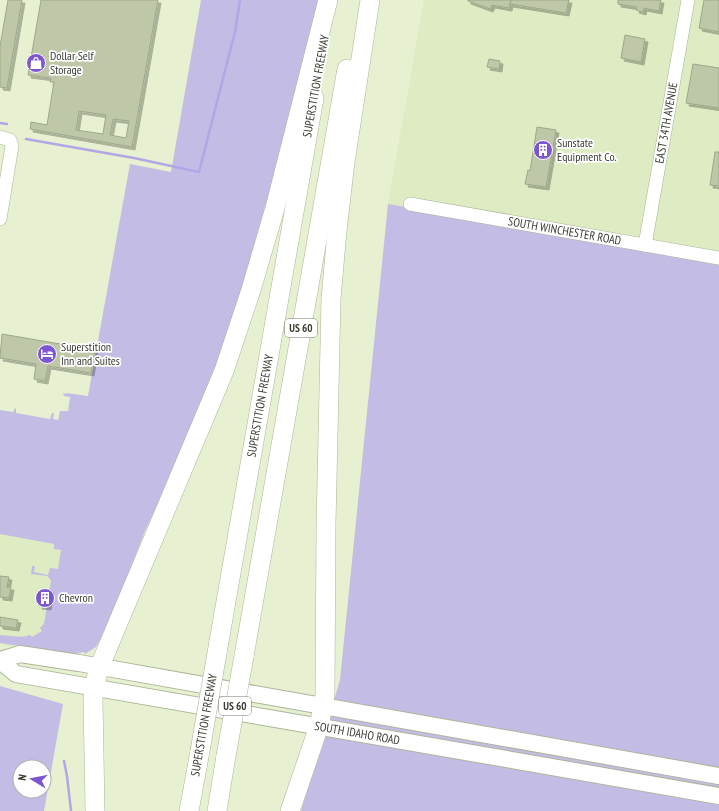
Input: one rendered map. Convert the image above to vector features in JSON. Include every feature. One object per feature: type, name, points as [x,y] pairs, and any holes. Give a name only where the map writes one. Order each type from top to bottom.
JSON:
[{"type":"highway","points":[[95,811],[93,699],[94,687],[99,668],[224,371],[251,290],[275,208],[328,0]]},
{"type":"highway","name":"SUPERSTITION FREEWAY","points":[[189,811],[332,0]]},
{"type":"highway","name":"US 60","points":[[217,811],[359,0]]},
{"type":"highway","points":[[290,811],[319,726],[325,695],[326,517],[331,299],[345,162],[370,0]]},
{"type":"main road","name":"SOUTH IDAHO ROAD","points":[[0,660],[20,654],[79,663],[99,668],[719,776]]},
{"type":"main road","name":"SOUTH IDAHO ROAD","points":[[0,660],[16,674],[719,796]]},
{"type":"street","name":"EAST 34TH AVENUE","points":[[646,245],[688,0]]},
{"type":"street","points":[[0,218],[12,153],[12,146],[5,138]]},
{"type":"street","name":"SOUTH WINCHESTER ROAD","points":[[410,204],[719,258]]},
{"type":"shaded area","points":[[201,0],[320,0],[238,317],[174,469],[145,531],[110,621],[96,647],[85,654],[84,652],[74,654],[0,643],[0,635],[22,637],[30,635],[32,637],[42,631],[40,628],[44,624],[51,581],[47,576],[31,574],[32,566],[35,566],[34,572],[48,575],[50,568],[58,569],[61,550],[54,549],[54,544],[0,534],[0,410],[13,412],[16,407],[16,413],[50,419],[52,413],[54,413],[53,419],[58,420],[60,411],[68,411],[70,397],[64,396],[63,393],[88,396],[130,164],[171,172]]},
{"type":"shaded area","points":[[424,0],[719,0],[719,258],[388,204]]},
{"type":"shaded area","points":[[388,204],[719,260],[719,811],[301,811],[340,680]]},
{"type":"shaded area","points":[[0,533],[71,545],[55,654],[0,645]]},
{"type":"shaded area","points":[[0,686],[63,704],[52,766],[52,759],[12,759],[12,799],[46,799],[44,811],[0,811]]},
{"type":"building","points":[[8,0],[22,0],[7,88],[0,87],[0,46]]},
{"type":"building","points":[[41,0],[158,0],[132,147],[30,129],[31,122],[47,125],[54,82],[50,82],[51,78],[28,75]],"holes":[[[79,111],[106,115],[103,134],[76,130]],[[113,119],[129,121],[126,138],[110,135]]]},
{"type":"building","points":[[468,0],[569,0],[566,13],[510,4],[509,8],[492,5],[490,9]]},
{"type":"building","points":[[618,0],[661,0],[659,11],[644,8],[643,12],[636,10],[637,7],[618,4]]},
{"type":"building","points":[[704,0],[719,0],[719,32],[699,28]]},
{"type":"building","points":[[625,35],[645,39],[641,62],[621,58]]},
{"type":"building","points":[[489,59],[500,61],[499,69],[487,67]]},
{"type":"building","points":[[693,64],[719,68],[719,108],[686,103]]},
{"type":"building","name":"Sunstate Equipment Co.","points":[[537,127],[556,130],[546,187],[525,184],[528,170],[530,171]]},
{"type":"building","points":[[715,152],[719,152],[719,186],[710,185]]},
{"type":"building","name":"Superstition Inn and Suites","points":[[2,334],[95,350],[91,373],[48,366],[45,381],[34,379],[36,364],[0,358]]},
{"type":"building","points":[[0,576],[9,577],[7,587],[11,587],[9,598],[0,597]]},
{"type":"building","name":"Chevron","points":[[42,589],[51,590],[48,607],[39,606]]},
{"type":"building","points":[[0,617],[18,620],[16,628],[0,626]]},
{"type":"waterway","points":[[26,139],[134,158],[199,172],[235,32],[240,0]]},
{"type":"waterway","points":[[0,123],[7,124]]},
{"type":"waterway","points":[[64,761],[71,811]]},
{"type":"place","name":"Dollar Self Storage","points":[[36,63]]},
{"type":"place","name":"Sunstate Equipment Co.","points":[[543,150]]},
{"type":"place","name":"Superstition Inn and Suites","points":[[47,354]]},
{"type":"place","name":"Chevron","points":[[45,598]]}]
